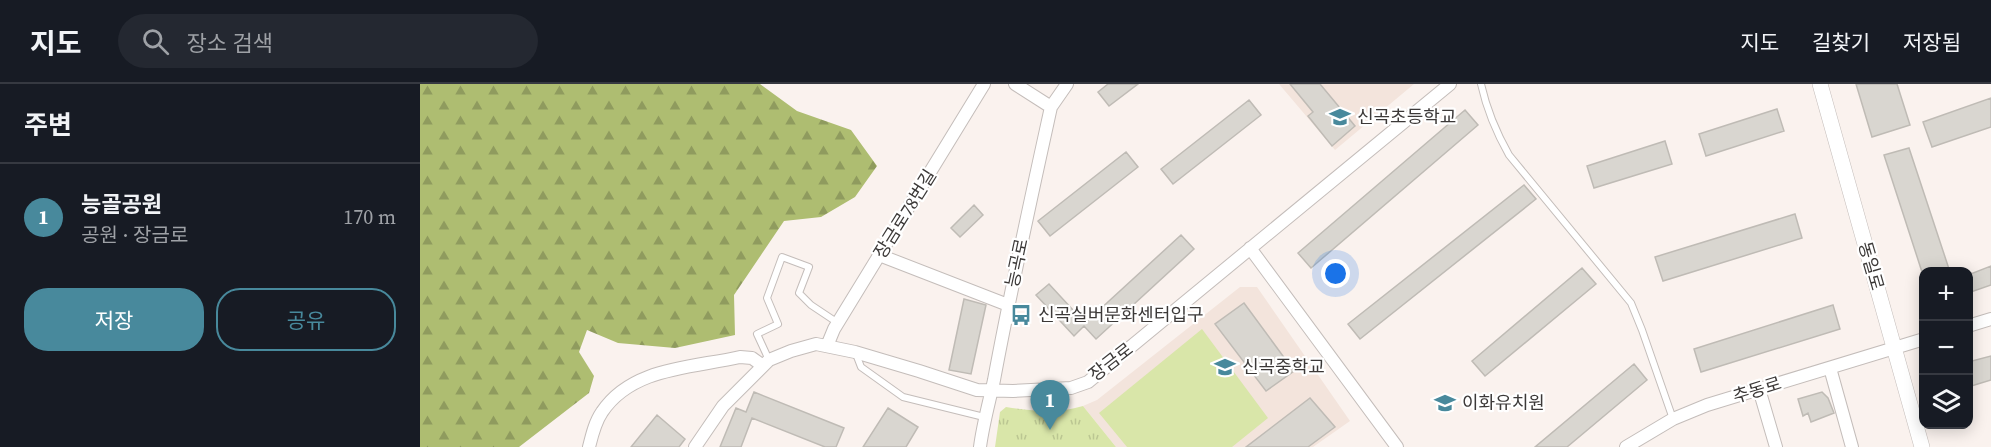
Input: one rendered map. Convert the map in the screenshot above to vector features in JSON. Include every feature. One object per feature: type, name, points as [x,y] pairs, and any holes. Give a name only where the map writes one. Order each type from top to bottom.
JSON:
[{"type":"street","name":"장금로78번길","points":[[827,346],[838,323],[984,84]]},
{"type":"street","points":[[1015,84],[1051,107]]},
{"type":"street","name":"능곡로","points":[[980,447],[984,417],[1051,107],[1067,84]]},
{"type":"street","name":"장금로","points":[[695,447],[723,406],[766,363],[816,344],[855,352],[919,370],[977,390],[991,392],[1071,388],[1088,382],[1449,84]]},
{"type":"street","name":"동일로","points":[[1820,84],[1922,447]]},
{"type":"street","points":[[1250,248],[1397,447]]},
{"type":"street","points":[[879,255],[1008,305]]},
{"type":"street","points":[[1973,324],[1991,319]]},
{"type":"street","name":"추동로","points":[[1626,447],[1673,419],[1707,405],[1919,340]]},
{"type":"street","points":[[589,447],[601,413],[613,398],[636,382],[658,372],[740,357],[766,363]]},
{"type":"street","points":[[1830,368],[1852,447]]},
{"type":"street","points":[[1759,389],[1776,447]]},
{"type":"lane","points":[[1481,84],[1494,129],[1509,155],[1631,303],[1673,419]]},
{"type":"lane","points":[[766,363],[757,334],[778,324],[767,298],[782,257],[809,267],[799,293],[811,305],[838,323]]},
{"type":"lane","points":[[855,352],[861,367],[903,397],[984,417]]},
{"type":"shaded area","name":"신곡초등학교","points":[[1279,84],[1414,84],[1335,150]]},
{"type":"shaded area","name":"신곡중학교","points":[[1240,287],[1257,287],[1350,421],[1313,447],[1116,447],[1083,406],[1097,400]]},
{"type":"green space","points":[[420,84],[760,84],[797,111],[851,130],[877,166],[855,197],[821,217],[784,221],[734,295],[735,335],[675,348],[618,343],[587,330],[579,352],[594,376],[589,393],[519,447],[420,447]]},
{"type":"green space","points":[[1202,329],[1268,418],[1232,447],[1127,447],[1099,413]]},
{"type":"green space","points":[[1083,406],[1116,447],[995,447],[1000,412],[1006,407],[1054,411]]},
{"type":"building","points":[[1108,84],[1138,84],[1109,106],[1098,92]]},
{"type":"building","points":[[1290,84],[1320,84],[1355,126],[1332,146],[1308,116],[1313,112]]},
{"type":"building","points":[[1856,84],[1897,84],[1910,125],[1872,137]]},
{"type":"building","points":[[1991,98],[1991,127],[1932,147],[1923,122]]},
{"type":"building","points":[[1249,100],[1261,115],[1173,184],[1161,169]]},
{"type":"building","points":[[1777,109],[1784,131],[1706,156],[1699,134]]},
{"type":"building","points":[[1465,110],[1478,125],[1311,268],[1298,253]]},
{"type":"building","points":[[1665,141],[1672,164],[1594,188],[1587,166]]},
{"type":"building","points":[[1909,148],[1948,267],[1920,267],[1884,155]]},
{"type":"building","points":[[1126,152],[1138,167],[1050,236],[1038,221]]},
{"type":"building","points":[[1524,185],[1536,199],[1360,339],[1348,324]]},
{"type":"building","points":[[974,205],[983,215],[960,237],[951,228]]},
{"type":"building","points":[[1795,214],[1802,238],[1663,281],[1655,257]]},
{"type":"building","points":[[1181,235],[1194,249],[1096,339],[1084,326],[1074,336],[1036,295],[1049,284],[1085,323]]},
{"type":"building","points":[[1991,266],[1991,285],[1973,291],[1973,273]]},
{"type":"building","points":[[1582,268],[1596,284],[1485,376],[1472,361]]},
{"type":"building","points":[[964,299],[986,305],[971,374],[949,370]]},
{"type":"building","points":[[1244,303],[1294,371],[1266,391],[1215,324]]},
{"type":"building","points":[[1833,305],[1840,329],[1701,372],[1694,349]]},
{"type":"building","points":[[1991,356],[1991,380],[1973,385],[1973,361]]},
{"type":"building","points":[[1634,364],[1647,380],[1567,447],[1535,447]]},
{"type":"building","points":[[754,392],[844,428],[836,447],[825,447],[752,418],[741,447],[720,447],[736,408],[746,412]]},
{"type":"building","points":[[1822,392],[1828,398],[1834,413],[1811,422],[1808,413],[1803,416],[1798,399]]},
{"type":"building","points":[[1310,398],[1335,427],[1308,447],[1246,447]]},
{"type":"building","points":[[888,408],[918,427],[906,447],[863,447]]},
{"type":"building","points":[[657,415],[685,439],[679,447],[631,447]]},
{"type":"place","name":"신곡초등학교","points":[[1340,117]]},
{"type":"place","name":"신곡실버문화센터입구","points":[[1021,315]]},
{"type":"place","name":"신곡중학교","points":[[1225,367]]},
{"type":"place","name":"이화유치원","points":[[1445,403]]},
{"type":"place","name":"능골공원","points":[[1050,430]]}]
